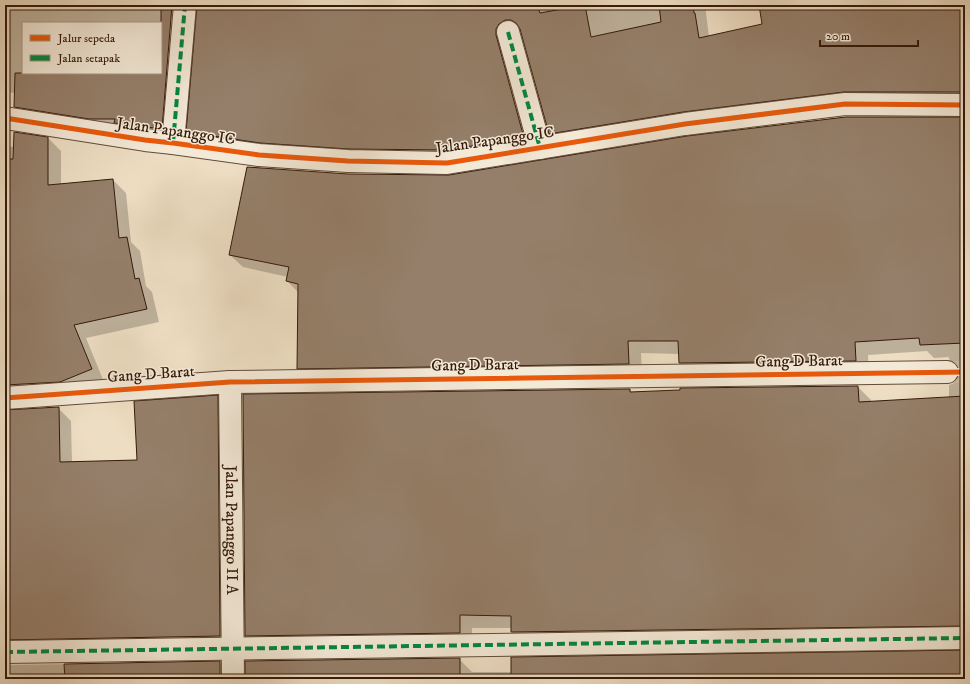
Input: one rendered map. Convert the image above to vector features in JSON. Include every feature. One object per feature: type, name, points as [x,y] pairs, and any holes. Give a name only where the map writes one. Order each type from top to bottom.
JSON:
[{"type":"street","points":[[173,143],[185,5]]},
{"type":"street","points":[[508,32],[540,148]]},
{"type":"street","name":"Jalan Papanggo IC","points":[[5,118],[145,140],[267,156],[348,161],[447,163],[685,124],[845,104],[965,105]]},
{"type":"street","name":"Gang D Barat","points":[[5,398],[230,382],[947,372]]},
{"type":"street","name":"Jalan Papanggo II A","points":[[230,382],[233,679]]},
{"type":"street","points":[[5,652],[965,638]]},
{"type":"building","points":[[161,5],[172,5],[162,129],[114,123],[115,119],[89,119],[14,107],[15,73],[162,74]]},
{"type":"building","points":[[197,5],[537,5],[540,13],[585,5],[591,37],[661,22],[659,5],[693,5],[699,38],[762,24],[759,5],[938,5],[963,7],[961,30],[965,92],[844,92],[683,112],[549,134],[520,29],[516,23],[511,20],[505,20],[499,24],[496,29],[496,35],[524,138],[446,150],[349,149],[260,143],[186,132]]},
{"type":"building","points":[[846,117],[965,117],[965,343],[920,345],[919,338],[855,342],[856,361],[679,363],[678,341],[628,341],[629,364],[297,369],[298,284],[286,281],[289,267],[229,255],[247,167],[348,174],[449,175],[687,136]]},
{"type":"building","points":[[14,132],[48,137],[48,185],[113,179],[119,238],[127,237],[135,279],[139,278],[147,309],[74,325],[92,369],[60,382],[5,385],[5,159],[13,159]]},
{"type":"building","points":[[858,386],[859,402],[965,396],[965,551],[962,551],[965,626],[511,632],[511,616],[460,615],[460,633],[245,636],[243,394],[630,389],[630,392],[680,390],[680,388]]},
{"type":"building","points":[[218,395],[220,636],[5,640],[5,410],[59,407],[60,462],[137,460],[134,401]]},
{"type":"building","points":[[965,650],[965,679],[511,679],[511,657]]},
{"type":"building","points":[[460,658],[460,679],[245,679],[245,661]]},
{"type":"building","points":[[220,661],[220,679],[65,679],[64,664]]},
{"type":"tunnel","points":[[947,372],[965,372]]},
{"type":"marked path","points":[[173,143],[185,5]]},
{"type":"marked path","points":[[508,32],[540,148]]},
{"type":"marked path","points":[[5,652],[965,638]]},
{"type":"cycle path","points":[[5,118],[145,140],[259,155],[348,161],[447,163],[685,124],[845,104],[965,105]]},
{"type":"cycle path","points":[[5,398],[230,382],[965,372]]}]
